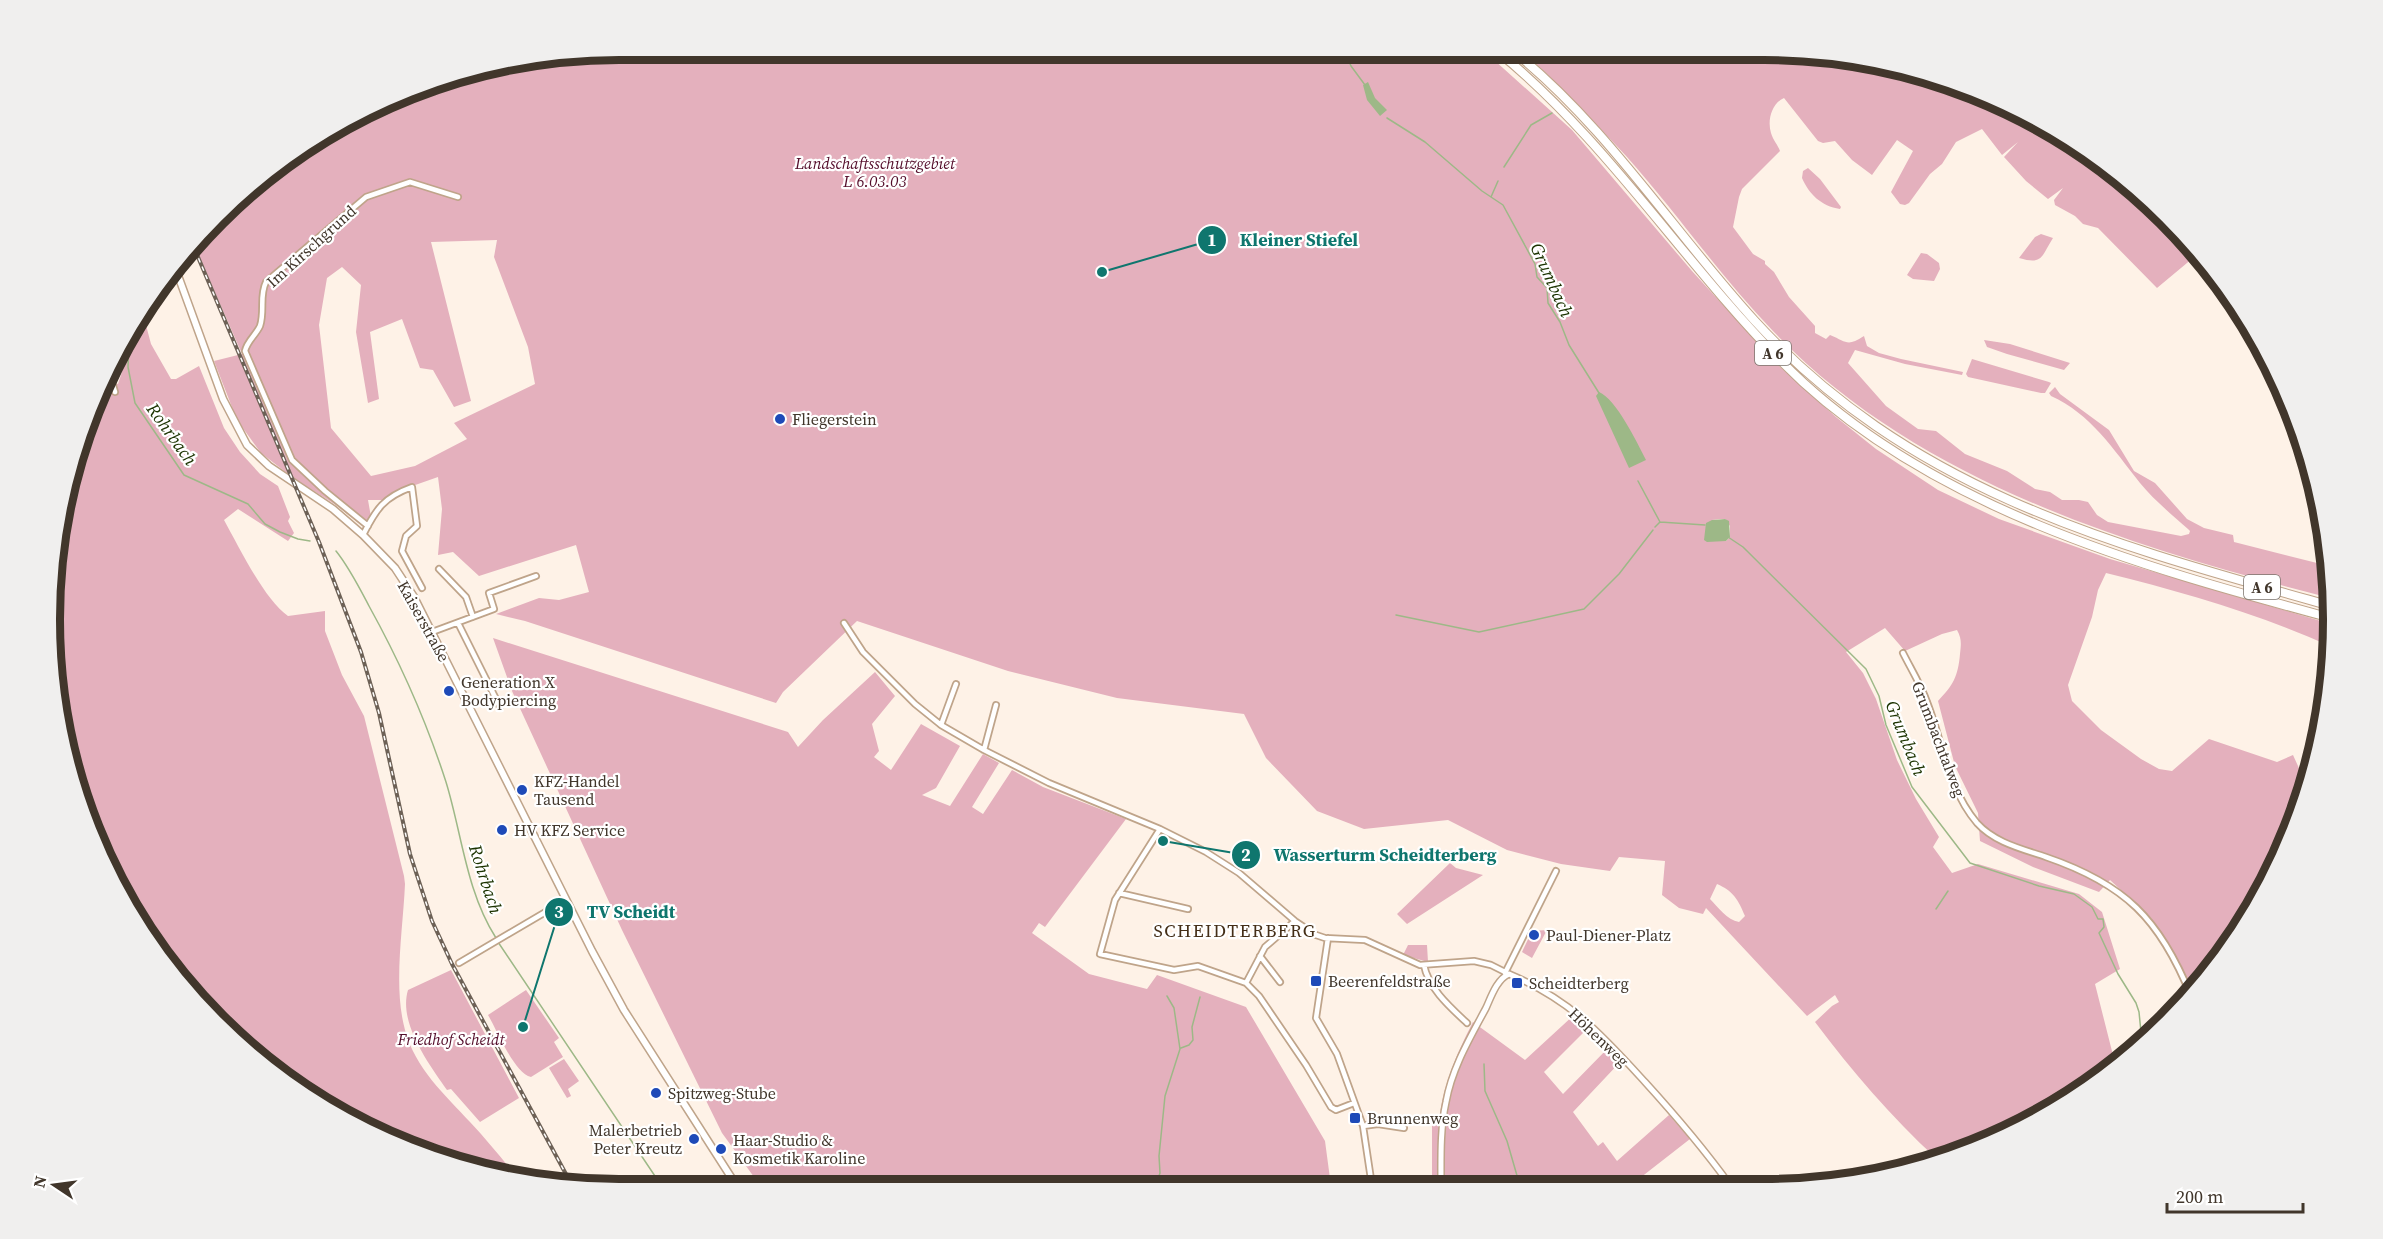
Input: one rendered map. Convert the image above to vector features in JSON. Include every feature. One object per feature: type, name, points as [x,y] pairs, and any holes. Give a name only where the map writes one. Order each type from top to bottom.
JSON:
[{"type":"highway","name":"A 6","points":[[1508,60],[1545,93],[1599,149],[1713,287],[1784,364],[1820,397],[1877,441],[1949,484],[2031,522],[2233,591],[2323,616]]},
{"type":"highway","name":"A 6","points":[[1523,60],[1575,108],[1768,335],[1827,391],[1890,437],[1954,475],[2034,512],[2193,567],[2323,604]]},
{"type":"main road","points":[[178,276],[230,416],[247,446],[268,466],[333,509],[363,535]]},
{"type":"main road","name":"Kaiserstraße","points":[[363,535],[399,574],[432,632],[566,900],[624,1010],[732,1179]]},
{"type":"street","name":"Im Kirschgrund","points":[[368,526],[292,460],[262,394],[245,351],[246,346],[260,326],[263,288],[266,282],[366,197],[411,182],[458,197]]},
{"type":"street","points":[[113,384],[115,392]]},
{"type":"street","name":"Kaiserstraße","points":[[363,535],[383,502],[393,495],[412,488],[417,526],[406,536],[402,551],[422,588]]},
{"type":"street","points":[[439,568],[466,597],[473,617]]},
{"type":"street","points":[[432,632],[494,609],[489,594],[536,576]]},
{"type":"street","points":[[458,623],[500,707]]},
{"type":"street","points":[[844,623],[863,652],[915,704],[941,725],[1049,783],[1160,829],[1119,893],[1112,908],[1100,954],[1174,970],[1197,966],[1246,983],[1259,996],[1331,1107],[1336,1110],[1354,1103]]},
{"type":"street","name":"Grumbachtalweg","points":[[1903,653],[1927,702],[1951,777],[1977,823],[1988,833],[2006,843],[2096,876],[2120,892],[2143,912],[2160,935],[2186,986]]},
{"type":"street","points":[[941,725],[956,684]]},
{"type":"street","points":[[984,750],[996,705]]},
{"type":"street","name":"Höhenweg","points":[[1160,829],[1206,852],[1239,873],[1295,921],[1316,935],[1365,940],[1424,965],[1474,961],[1507,973],[1552,995],[1592,1025],[1681,1123],[1725,1179]]},
{"type":"street","points":[[1441,1179],[1445,1103],[1458,1060],[1507,973],[1556,871]]},
{"type":"street","points":[[1119,893],[1188,909]]},
{"type":"street","points":[[459,963],[566,900]]},
{"type":"street","points":[[1246,983],[1272,939],[1295,921]]},
{"type":"street","points":[[1328,938],[1316,1018],[1337,1054],[1363,1126],[1371,1179]]},
{"type":"street","points":[[1260,956],[1280,982]]},
{"type":"street","points":[[1424,965],[1428,978],[1449,1006],[1467,1023]]},
{"type":"street","points":[[1363,1126],[1404,1128]]},
{"type":"green space","name":"Landschaftsschutzgebiet L 6.03.03","points":[[620,60],[1494,60],[1572,130],[1692,271],[1777,364],[1876,449],[1938,490],[1999,519],[2110,559],[2323,622],[2322,643],[2277,624],[2220,605],[2106,573],[2098,590],[2092,617],[2068,685],[2072,701],[2101,730],[2159,769],[2172,771],[2209,739],[2277,762],[2293,755],[2301,773],[2280,834],[2248,899],[2229,930],[2189,982],[2151,918],[2110,880],[2099,892],[2033,867],[1980,841],[1978,813],[1955,766],[1938,701],[1951,685],[1958,669],[1961,642],[1957,630],[1942,634],[1905,651],[1885,628],[1846,652],[1863,673],[1876,699],[1897,760],[1916,799],[1939,837],[1933,847],[1952,873],[1978,864],[2079,894],[2102,912],[2120,969],[2095,984],[2113,1056],[2074,1085],[2043,1104],[1978,1136],[1931,1153],[1873,1093],[1815,1022],[1839,1002],[1835,995],[1807,1016],[1706,908],[1703,914],[1679,908],[1662,895],[1665,861],[1619,857],[1610,871],[1561,864],[1507,850],[1448,820],[1364,829],[1317,811],[1266,758],[1244,714],[1117,698],[1008,671],[857,621],[783,692],[776,703],[525,621],[496,614],[539,598],[559,600],[589,592],[576,545],[479,576],[453,552],[438,555],[442,509],[438,477],[401,490],[382,500],[368,500],[371,517],[365,528],[261,453],[237,420],[214,361],[242,354],[198,253],[199,251],[251,199],[309,154],[372,118],[405,103],[475,79],[546,65]],"holes":[[[497,240],[494,257],[528,347],[535,384],[454,423],[467,439],[415,466],[371,476],[331,428],[319,325],[327,278],[342,267],[361,285],[356,332],[368,403],[379,399],[370,332],[402,319],[420,368],[433,370],[454,407],[471,401],[431,242]],[[1725,519],[1730,526],[1730,537],[1726,541],[1718,541],[1712,520]],[[1717,884],[1734,896],[1740,905],[1745,916],[1739,922],[1723,913],[1710,899]]]},
{"type":"green space","points":[[1531,60],[1764,60],[1800,61],[1873,71],[1908,79],[1978,103],[2043,135],[2074,154],[2132,199],[2159,224],[2191,260],[2157,288],[2098,228],[2083,224],[2075,216],[2055,205],[2054,200],[2063,188],[2048,199],[2026,181],[2004,157],[2018,142],[2002,155],[1982,129],[1956,142],[1942,164],[1930,174],[1909,203],[1900,204],[1891,192],[1913,151],[1897,140],[1872,175],[1852,160],[1835,141],[1823,143],[1818,141],[1784,98],[1771,112],[1770,123],[1772,136],[1780,151],[1742,189],[1733,227],[1753,254],[1765,261],[1765,264],[1774,272],[1789,297],[1815,326],[1815,333],[1826,339],[1830,335],[1847,342],[1864,336],[1867,346],[1879,353],[1963,372],[1962,375],[1905,364],[1855,350],[1848,363],[1886,406],[1918,429],[1936,431],[1965,454],[2007,471],[2035,489],[2050,492],[2062,500],[2088,502],[2097,515],[2108,522],[2181,536],[2189,534],[2190,531],[2145,489],[2090,422],[2051,396],[2049,393],[2055,387],[2060,394],[2109,430],[2134,471],[2155,483],[2187,519],[2204,528],[2233,535],[2234,542],[2320,564],[2322,596],[2180,556],[2105,531],[2032,502],[1961,469],[1893,430],[1830,384],[1773,331],[1627,157]]},
{"type":"green space","points":[[1808,168],[1820,179],[1841,207],[1840,209],[1821,202],[1808,189],[1802,178],[1803,171]]},
{"type":"green space","points":[[2041,234],[2053,238],[2041,258],[2027,260],[2019,258],[2035,237]]},
{"type":"green space","points":[[1921,253],[1927,254],[1939,263],[1940,269],[1934,281],[1913,279],[1907,275]]},
{"type":"green space","points":[[145,323],[151,344],[171,379],[176,379],[199,366],[224,428],[240,452],[260,474],[278,486],[290,517],[288,521],[294,533],[288,541],[238,509],[224,520],[253,572],[279,608],[288,616],[325,611],[325,631],[342,675],[364,716],[404,876],[399,977],[401,1013],[405,1030],[423,1069],[509,1168],[440,1149],[372,1121],[309,1085],[279,1063],[224,1015],[176,960],[154,930],[118,867],[103,834],[79,764],[65,693],[60,620],[65,546],[79,475],[103,405],[113,383],[118,384],[122,372],[119,371]]},
{"type":"green space","points":[[1984,340],[2010,344],[2070,363],[2064,370],[1987,347]]},
{"type":"green space","points":[[1972,359],[2051,383],[2045,393],[2041,393],[1968,377],[1966,374]]},
{"type":"green space","points":[[493,638],[788,732],[798,747],[823,720],[875,672],[895,696],[872,724],[879,751],[874,757],[891,770],[921,724],[960,746],[936,788],[922,795],[950,806],[983,754],[999,763],[972,807],[983,814],[1012,770],[1043,787],[1126,819],[1045,927],[1039,923],[1032,933],[1089,974],[1147,989],[1157,975],[1246,1007],[1325,1141],[1330,1179],[755,1179],[722,1133],[622,930],[512,691]]},
{"type":"green space","points":[[1450,863],[1456,868],[1483,875],[1407,924],[1397,914]]},
{"type":"green space","points":[[1547,930],[1532,958],[1522,952],[1532,931]]},
{"type":"green space","points":[[1408,945],[1427,945],[1428,962],[1403,955]]},
{"type":"green space","name":"Friedhof Scheidt","points":[[451,970],[519,1098],[480,1122],[451,1089],[447,1090],[440,1080],[417,1043],[407,1016],[408,990]]},
{"type":"green space","points":[[526,990],[559,1038],[554,1042],[563,1057],[531,1077],[518,1068],[512,1060],[488,1015]]},
{"type":"green space","points":[[1575,1014],[1590,1026],[1544,1072],[1563,1094],[1610,1046],[1622,1060],[1573,1112],[1598,1146],[1603,1142],[1617,1161],[1669,1115],[1690,1139],[1639,1179],[1432,1179],[1432,1121],[1439,1124],[1443,1097],[1451,1072],[1473,1022],[1525,1060]]},
{"type":"green space","points":[[564,1059],[579,1081],[568,1089],[571,1096],[567,1098],[549,1068]]},
{"type":"shaded area","points":[[1368,82],[1375,98],[1387,110],[1380,116],[1367,100],[1363,85]]},
{"type":"shaded area","points":[[1599,392],[1606,396],[1619,412],[1646,460],[1629,468],[1596,396]]},
{"type":"shaded area","points":[[1725,519],[1729,521],[1730,537],[1726,541],[1707,542],[1704,540],[1706,523]]},
{"type":"waterway","name":"Grumbach","points":[[1348,60],[1365,85]]},
{"type":"waterway","points":[[1504,167],[1531,125],[1552,113]]},
{"type":"waterway","name":"Grumbach","points":[[1387,118],[1425,142],[1482,191],[1503,205],[1535,264],[1537,277],[1547,288],[1548,303],[1560,322],[1569,345],[1599,393]]},
{"type":"waterway","points":[[1491,197],[1498,181]]},
{"type":"waterway","name":"Rohrbach","points":[[129,352],[128,367],[135,403],[184,475],[248,504],[265,524],[280,532],[310,541]]},
{"type":"waterway","name":"Grumbach","points":[[1638,481],[1660,522],[1705,525]]},
{"type":"waterway","name":"Grumbach","points":[[1655,527],[1660,522]]},
{"type":"waterway","points":[[1396,615],[1479,632],[1584,609],[1619,574],[1653,530]]},
{"type":"waterway","name":"Grumbach","points":[[1728,537],[1743,547],[1866,669],[1879,696],[1886,725],[1912,787],[1970,863],[2039,886],[2074,894],[2092,907],[2098,919],[2103,919],[2104,927],[2099,933],[2118,974],[2136,1003],[2141,1032]]},
{"type":"waterway","name":"Rohrbach","points":[[336,551],[354,577],[402,670],[421,714],[452,802],[471,882],[496,938]]},
{"type":"waterway","points":[[1936,909],[1948,891]]},
{"type":"waterway","name":"Rohrbach","points":[[498,942],[657,1179]]},
{"type":"waterway","points":[[1158,1179],[1165,1096],[1180,1049],[1174,1008],[1167,996]]},
{"type":"waterway","points":[[1181,1048],[1189,1045],[1193,1040],[1192,1027],[1200,997]]},
{"type":"waterway","points":[[1484,1064],[1485,1091],[1507,1141],[1518,1179]]},
{"type":"railway","points":[[197,254],[319,542],[361,652],[379,713],[410,854],[432,921],[452,964],[567,1176]]},
{"type":"place","name":"Kleiner Stiefel","points":[[1102,272]]},
{"type":"place","name":"Fliegerstein","points":[[780,419]]},
{"type":"place","name":"Generation X Bodypiercing","points":[[449,691]]},
{"type":"place","name":"KFZ-Handel Tausend","points":[[522,790]]},
{"type":"place","name":"HV KFZ Service","points":[[502,830]]},
{"type":"place","name":"Wasserturm Scheidterberg","points":[[1163,841]]},
{"type":"place","name":"Paul-Diener-Platz","points":[[1534,935]]},
{"type":"place","name":"Beerenfeldstraße","points":[[1316,981]]},
{"type":"place","name":"Scheidterberg","points":[[1517,983]]},
{"type":"place","name":"TV Scheidt","points":[[523,1027]]},
{"type":"place","name":"Spitzweg-Stube","points":[[656,1093]]},
{"type":"place","name":"Brunnenweg","points":[[1355,1118]]},
{"type":"place","name":"Malerbetrieb Peter Kreutz","points":[[694,1139]]},
{"type":"place","name":"Haar-Studio & Kosmetik Karoline","points":[[721,1149]]},
{"type":"district","name":"SCHEIDTERBERG","points":[[1235,930]]}]
